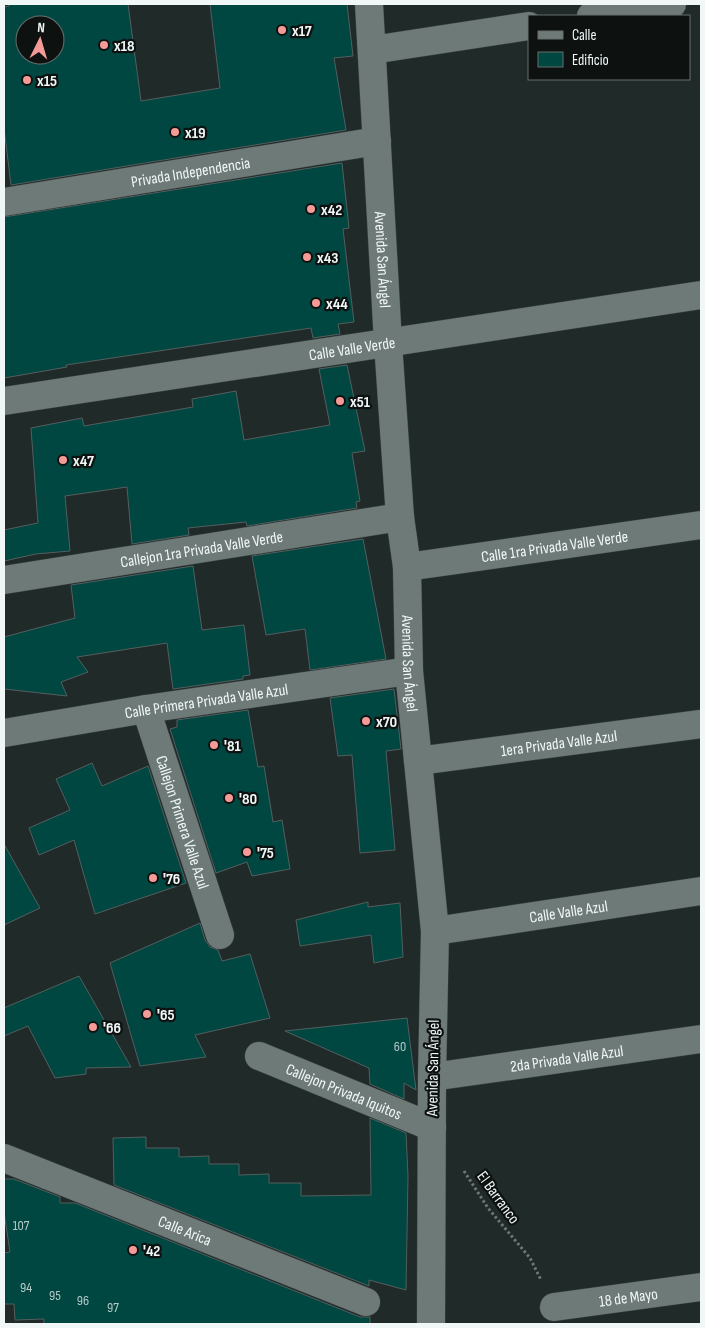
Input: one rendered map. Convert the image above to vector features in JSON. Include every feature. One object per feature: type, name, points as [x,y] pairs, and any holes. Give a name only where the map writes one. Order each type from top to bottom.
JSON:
[{"type":"street","name":"Avenida San Ángel","points":[[369,4],[388,343],[400,517],[407,567],[409,671],[435,931],[432,1077],[431,1324]]},
{"type":"street","points":[[598,15],[672,4]]},
{"type":"street","points":[[372,50],[528,26]]},
{"type":"street","name":"Privada Independencia","points":[[4,202],[377,141]]},
{"type":"street","name":"Calle Valle Verde","points":[[4,401],[701,295]]},
{"type":"street","name":"Callejon 1ra Privada Valle Verde","points":[[4,580],[400,517]]},
{"type":"street","name":"Calle 1ra Privada Valle Verde","points":[[407,567],[701,525]]},
{"type":"street","name":"Calle Primera Privada Valle Azul","points":[[4,733],[146,709],[409,671]]},
{"type":"street","name":"Callejon Primera Valle Azul","points":[[146,709],[220,935]]},
{"type":"street","name":"1era Privada Valle Azul","points":[[418,761],[701,724]]},
{"type":"street","name":"Calle Valle Azul","points":[[435,931],[701,891]]},
{"type":"street","name":"2da Privada Valle Azul","points":[[432,1077],[701,1039]]},
{"type":"street","name":"Callejon Privada Iquitos","points":[[258,1056],[432,1126]]},
{"type":"street","name":"Calle Arica","points":[[4,1158],[366,1302]]},
{"type":"street","name":"18 de Mayo","points":[[554,1307],[701,1287]]},
{"type":"path","name":"El Barranco","points":[[463,1161],[464,1171],[488,1208],[530,1258],[554,1307]]},
{"type":"building","points":[[9,4],[128,4],[141,101],[220,88],[210,4],[347,4],[353,56],[334,58],[346,130],[11,185],[4,128],[4,7],[9,6]]},
{"type":"building","points":[[342,163],[349,228],[343,229],[354,322],[338,324],[340,334],[313,338],[311,328],[66,365],[67,367],[4,378],[4,217]]},
{"type":"building","points":[[347,365],[365,451],[352,453],[360,501],[356,502],[357,508],[247,526],[246,522],[188,528],[189,535],[132,544],[127,487],[65,496],[70,551],[36,554],[4,561],[4,530],[38,523],[31,428],[82,418],[84,426],[193,407],[192,399],[236,391],[244,440],[330,425],[319,369]]},
{"type":"building","points":[[363,539],[386,659],[310,670],[305,629],[266,635],[252,556]]},
{"type":"building","points":[[193,566],[202,630],[244,625],[250,675],[243,676],[243,679],[173,689],[167,643],[77,657],[88,672],[61,682],[67,696],[4,689],[4,637],[75,618],[71,585]]},
{"type":"building","points":[[394,689],[401,749],[386,751],[395,850],[360,853],[352,755],[338,756],[330,698]]},
{"type":"building","points":[[248,710],[258,767],[264,766],[273,822],[282,820],[290,869],[252,876],[247,862],[216,873],[170,729],[177,727],[177,720]]},
{"type":"building","points":[[92,763],[102,786],[148,766],[186,883],[95,914],[74,840],[39,855],[29,828],[70,810],[56,779]]},
{"type":"building","points":[[4,844],[40,908],[4,925]]},
{"type":"building","points":[[368,902],[368,907],[400,903],[403,957],[374,963],[371,935],[300,946],[296,920]]},
{"type":"building","points":[[200,923],[205,940],[210,947],[218,950],[222,961],[250,954],[270,1018],[195,1035],[206,1057],[140,1066],[110,963]]},
{"type":"building","points":[[79,976],[131,1067],[86,1068],[86,1074],[55,1078],[28,1026],[4,1036],[4,1008]]},
{"type":"building","points":[[407,1018],[416,1090],[404,1083],[404,1099],[370,1084],[369,1068],[285,1031]]},
{"type":"building","points":[[370,1118],[406,1133],[408,1176],[406,1290],[369,1280],[369,1286],[114,1185],[113,1138],[146,1137],[146,1148],[179,1148],[179,1157],[209,1156],[209,1164],[239,1164],[239,1175],[269,1174],[269,1183],[301,1183],[301,1196],[371,1195]]},
{"type":"building","points":[[4,1179],[14,1179],[60,1197],[60,1203],[75,1203],[360,1317],[370,1317],[370,1324],[44,1324],[44,1319],[15,1320],[14,1304],[4,1304],[4,1253],[10,1252],[4,1212]]},
{"type":"place","name":"x17","points":[[282,30]]},
{"type":"place","name":"x18","points":[[104,45]]},
{"type":"place","name":"x15","points":[[27,80]]},
{"type":"place","name":"x19","points":[[175,132]]},
{"type":"place","name":"x42","points":[[311,209]]},
{"type":"place","name":"x43","points":[[307,257]]},
{"type":"place","name":"x44","points":[[316,303]]},
{"type":"place","name":"x51","points":[[340,401]]},
{"type":"place","name":"x47","points":[[63,460]]},
{"type":"place","name":"x70","points":[[366,721]]},
{"type":"place","name":"'81","points":[[214,745]]},
{"type":"place","name":"'80","points":[[229,798]]},
{"type":"place","name":"'75","points":[[247,852]]},
{"type":"place","name":"'76","points":[[153,878]]},
{"type":"place","name":"'65","points":[[147,1014]]},
{"type":"place","name":"'66","points":[[93,1027]]},
{"type":"place","name":"'42","points":[[133,1250]]}]
